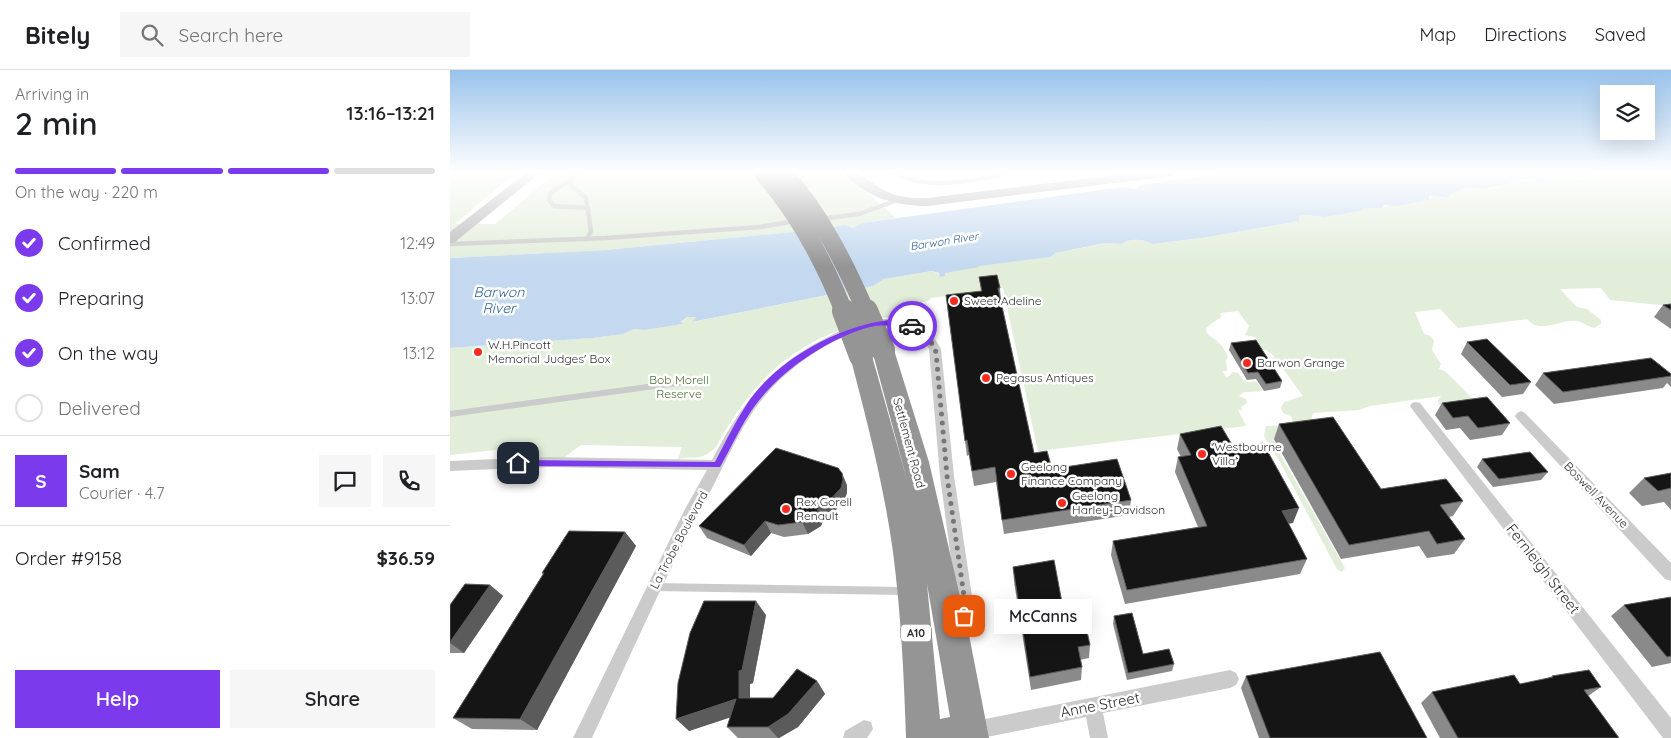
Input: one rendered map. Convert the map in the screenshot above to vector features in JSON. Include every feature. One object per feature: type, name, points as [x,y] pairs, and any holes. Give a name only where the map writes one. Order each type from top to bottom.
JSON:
[{"type":"highway","name":"Settlement Road","points":[[787,203],[802,223],[872,353],[913,591],[924,738]]},
{"type":"highway","name":"Settlement Road","points":[[808,203],[816,213],[837,250],[872,353],[916,462],[954,640],[971,734]]},
{"type":"highway","points":[[937,738],[971,734]]},
{"type":"street","points":[[450,239],[495,203]]},
{"type":"street","name":"La Trobe Boulevard","points":[[582,738],[689,515],[702,496],[741,420],[756,398],[780,373],[807,353],[843,334],[875,324],[902,324],[925,333],[934,345],[947,476],[964,596],[964,616],[954,640]]},
{"type":"street","name":"Fernleigh Street","points":[[1416,406],[1671,733]]},
{"type":"street","name":"Boswell Avenue","points":[[1521,416],[1671,574]]},
{"type":"street","points":[[450,460],[483,463]]},
{"type":"street","points":[[450,466],[483,463],[588,462],[717,465]]},
{"type":"street","name":"Anne Street","points":[[971,734],[1230,679]]},
{"type":"street","points":[[1093,707],[1099,738]]},
{"type":"lane","points":[[552,203],[554,206],[588,208]]},
{"type":"lane","points":[[587,203],[591,231],[587,239]]},
{"type":"lane","points":[[450,244],[587,239],[760,227],[809,219],[842,219],[859,216],[890,203]]},
{"type":"lane","points":[[450,414],[706,379]]},
{"type":"lane","points":[[653,588],[913,591]]},
{"type":"green space","points":[[450,203],[479,203],[455,224],[495,224],[520,203],[879,203],[896,218],[862,223],[853,228],[845,225],[794,232],[605,250],[450,258]]},
{"type":"green space","name":"Bob Morell Reserve","points":[[1408,203],[1671,203],[1671,306],[1610,300],[1601,288],[1560,289],[1577,307],[1587,309],[1601,320],[1601,324],[1594,328],[1576,321],[1538,326],[1532,324],[1527,319],[1458,328],[1440,309],[1415,312],[1424,334],[1431,336],[1434,341],[1432,350],[1441,364],[1439,369],[1445,371],[1477,403],[1442,411],[1438,401],[1441,396],[1370,406],[1359,410],[1313,413],[1311,420],[1276,447],[1345,568],[1342,572],[1337,569],[1280,462],[1264,436],[1266,426],[1292,425],[1292,417],[1283,413],[1281,408],[1284,402],[1303,396],[1278,362],[1269,364],[1265,362],[1273,361],[1272,358],[1275,357],[1266,350],[1262,350],[1255,337],[1245,335],[1249,326],[1238,311],[1220,313],[1221,317],[1206,328],[1206,331],[1217,341],[1228,357],[1226,361],[1227,371],[1222,371],[1227,378],[1233,372],[1238,373],[1245,381],[1256,381],[1263,391],[1244,392],[1239,396],[1246,399],[1247,403],[1241,407],[1242,410],[1238,410],[1246,426],[1038,451],[1003,288],[931,298],[930,300],[910,306],[898,306],[901,317],[884,318],[856,325],[832,333],[810,344],[791,356],[757,387],[728,425],[716,447],[701,457],[678,459],[682,447],[581,445],[562,459],[514,459],[523,447],[450,455],[450,348],[593,338],[622,334],[634,329],[645,330],[683,324],[681,323],[687,317],[697,317],[693,322],[873,286],[884,279],[932,271],[944,276],[946,271],[986,261],[1077,249],[1105,243],[1122,244],[1137,240],[1152,244],[1208,237],[1298,221],[1298,216],[1325,217],[1362,211],[1364,208]]},
{"type":"water","name":"Barwon River","points":[[1006,203],[1412,203],[1396,206],[1384,205],[1382,208],[1364,208],[1362,211],[1325,217],[1305,215],[1299,216],[1299,221],[1208,237],[1152,244],[1137,240],[1122,244],[1105,243],[1055,253],[1050,257],[979,266],[945,273],[945,276],[940,277],[939,273],[932,271],[884,279],[873,286],[692,322],[696,317],[687,317],[681,322],[683,324],[645,330],[634,329],[623,334],[593,338],[450,348],[450,258],[605,250],[794,232],[845,225],[853,228],[862,223]]},
{"type":"building","points":[[997,275],[1000,288],[998,288],[1034,453],[1047,451],[1052,469],[1117,459],[1131,500],[1002,520],[995,467],[972,471],[967,440],[965,441],[946,295],[982,291],[979,277]]},
{"type":"building","points":[[1671,304],[1671,310],[1663,305]]},
{"type":"building","points":[[1487,339],[1531,382],[1510,385],[1467,342]]},
{"type":"building","points":[[1256,340],[1282,381],[1266,384],[1258,372],[1248,373],[1231,343]]},
{"type":"building","points":[[1651,358],[1671,376],[1563,392],[1543,373]]},
{"type":"building","points":[[1487,397],[1510,423],[1478,428],[1468,416],[1453,418],[1442,403]]},
{"type":"building","points":[[1333,417],[1381,489],[1446,479],[1463,501],[1440,505],[1465,539],[1437,544],[1429,531],[1349,545],[1279,424]]},
{"type":"building","points":[[1221,426],[1234,448],[1263,443],[1299,508],[1282,511],[1307,559],[1127,590],[1113,541],[1207,526],[1178,457],[1191,455],[1180,434]]},
{"type":"building","name":"Rex Gorell Renault","points":[[776,448],[838,468],[842,473],[841,488],[830,500],[820,504],[816,514],[802,522],[778,525],[765,521],[744,545],[699,526]]},
{"type":"building","points":[[1530,452],[1548,472],[1499,479],[1482,459]]},
{"type":"building","points":[[1671,473],[1671,488],[1658,491],[1644,478]]},
{"type":"building","points":[[569,531],[625,532],[520,719],[453,718],[544,573],[542,573]]},
{"type":"building","points":[[1054,560],[1063,608],[1079,605],[1080,609],[1082,609],[1090,645],[1078,647],[1082,667],[1030,677],[1013,567]]},
{"type":"building","points":[[465,584],[490,585],[450,642],[450,605]]},
{"type":"building","points":[[1671,597],[1671,656],[1667,657],[1624,605]]},
{"type":"building","points":[[704,601],[756,601],[742,670],[739,671],[739,698],[773,698],[797,669],[817,681],[788,714],[768,727],[727,727],[736,699],[676,719],[678,683],[690,633]]},
{"type":"building","points":[[1132,613],[1143,654],[1169,649],[1174,664],[1128,673],[1114,616]]},
{"type":"building","points":[[1380,652],[1427,738],[1270,738],[1246,676]]},
{"type":"building","points":[[1589,670],[1601,687],[1584,690],[1619,738],[1458,738],[1432,692],[1514,675],[1520,684]]},
{"type":"way so far","points":[[912,326],[930,338],[936,352],[947,476],[960,561],[964,616]]},
{"type":"place","name":"Sweet Adeline","points":[[954,301]]},
{"type":"place","name":"W.H.Pincott Memorial Judges' Box","points":[[478,352]]},
{"type":"place","name":"Barwon Grange","points":[[1247,363]]},
{"type":"place","name":"Pegasus Antiques","points":[[986,378]]},
{"type":"place","name":"'Westbourne Villa'","points":[[1202,454]]},
{"type":"place","name":"Geelong Finance Company","points":[[1011,474]]},
{"type":"place","name":"Geelong Harley-Davidson","points":[[1062,503]]},
{"type":"place","name":"Rex Gorell Renault","points":[[786,509]]},
{"type":"place","name":"McCanns","points":[[964,616]]},
{"type":"route","points":[[518,463],[588,462],[717,465],[750,405],[770,382],[798,359],[826,342],[868,325],[889,322],[912,326]]}]
